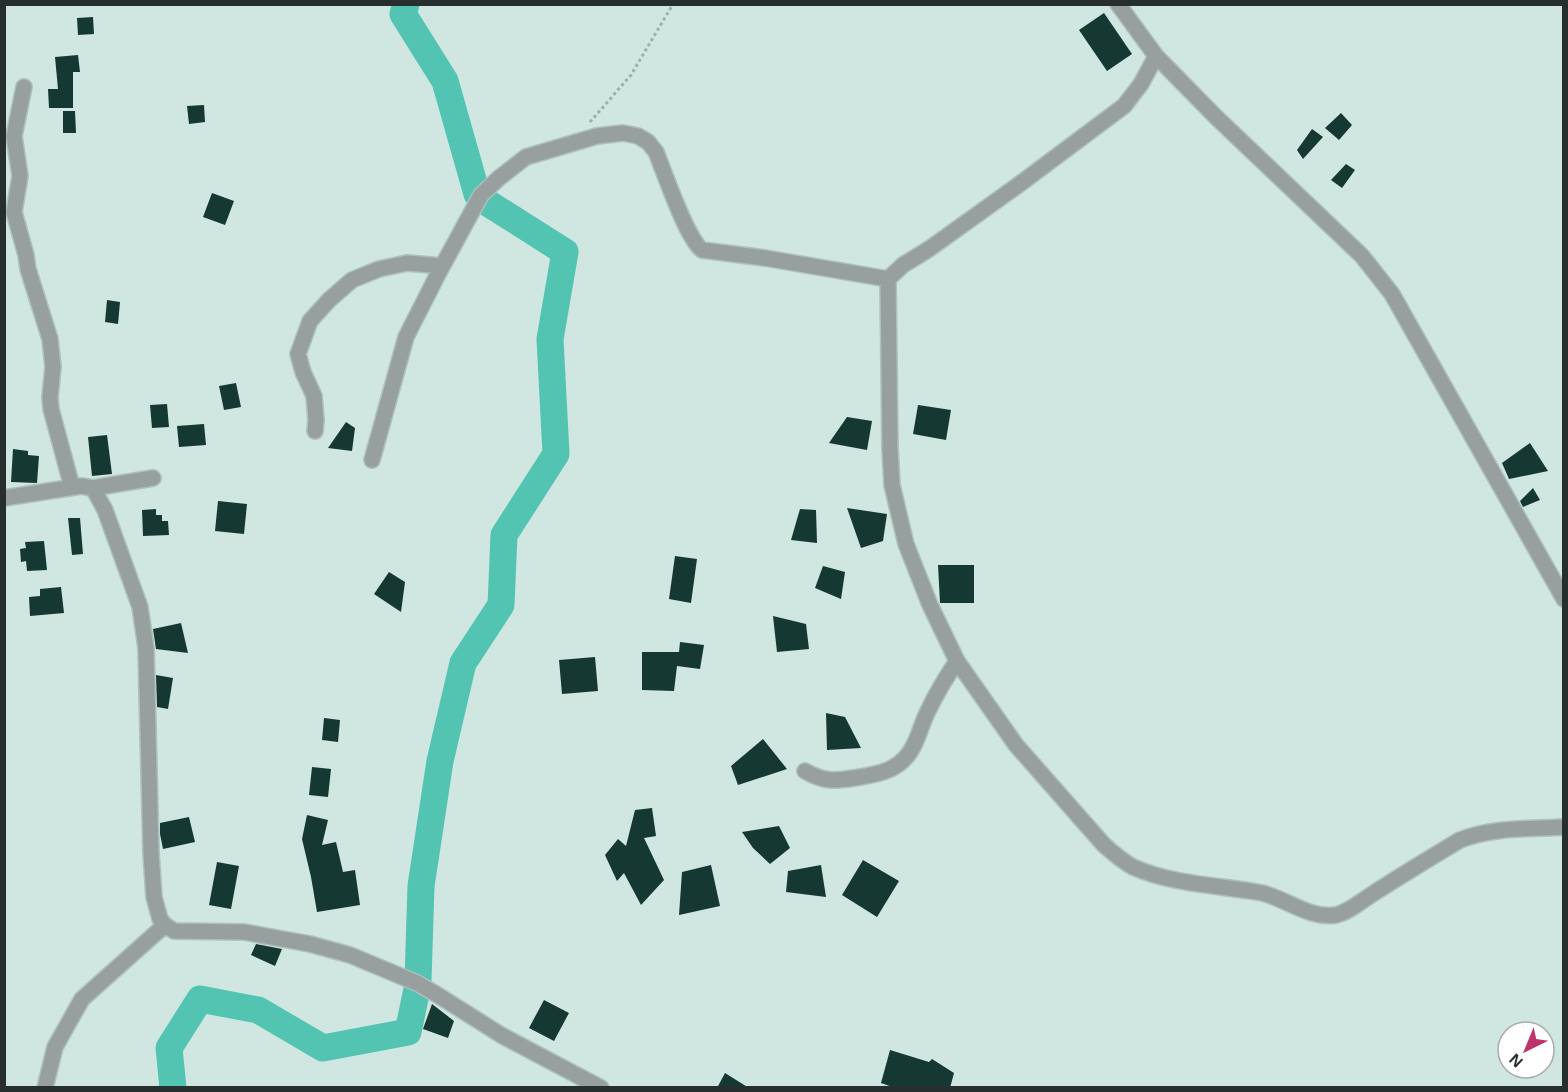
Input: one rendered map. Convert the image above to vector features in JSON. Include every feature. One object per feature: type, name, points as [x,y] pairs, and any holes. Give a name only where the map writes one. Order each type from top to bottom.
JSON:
[{"type":"street","points":[[1118,4],[1156,56],[1216,117],[1362,256],[1392,294],[1563,599]]},
{"type":"street","points":[[1156,56],[1141,84],[1124,106],[929,249],[903,265],[888,279],[892,485],[906,544],[930,605],[957,661],[1016,745],[1104,845],[1131,866],[1166,878],[1263,894],[1278,898],[1311,913],[1336,915],[1346,912],[1423,862],[1468,837],[1491,831],[1563,826]]},
{"type":"street","points":[[24,87],[14,136],[20,176],[14,212],[28,268],[50,339],[51,409],[72,487]]},
{"type":"street","points":[[372,460],[406,337],[442,266],[481,195],[526,157],[597,136],[623,133],[638,136],[648,142],[656,152],[693,239],[702,250],[765,258],[888,279]]},
{"type":"street","points":[[315,431],[314,396],[298,354],[310,321],[352,280],[379,269],[407,262],[442,266]]},
{"type":"street","points":[[4,498],[72,487],[93,488],[153,478]]},
{"type":"street","points":[[93,488],[105,510],[140,608],[147,668],[154,897],[160,919],[165,925],[174,931],[244,932],[310,944],[350,955],[436,994],[501,1035],[601,1088]]},
{"type":"street","points":[[806,771],[827,780],[837,781],[889,771],[898,766],[913,747],[928,709],[957,661]]},
{"type":"street","points":[[45,1088],[55,1047],[82,999],[165,925]]},
{"type":"path","points":[[570,143],[631,75],[673,4]]},
{"type":"building","points":[[1104,13],[1132,54],[1107,71],[1079,30]]},
{"type":"building","points":[[93,17],[94,34],[78,35],[77,18]]},
{"type":"building","points":[[78,55],[80,72],[73,72],[73,108],[49,108],[48,89],[58,89],[55,57]]},
{"type":"building","points":[[204,105],[205,122],[189,124],[187,106]]},
{"type":"building","points":[[63,111],[75,111],[76,133],[63,133]]},
{"type":"building","points":[[1341,113],[1352,125],[1339,140],[1325,128]]},
{"type":"building","points":[[1312,129],[1323,137],[1303,159],[1297,150]]},
{"type":"building","points":[[1346,164],[1355,170],[1342,188],[1331,180]]},
{"type":"building","points":[[212,193],[234,201],[225,225],[203,217]]},
{"type":"building","points":[[107,300],[120,302],[118,324],[105,322]]},
{"type":"building","points":[[236,383],[241,407],[224,410],[219,386]]},
{"type":"building","points":[[167,404],[169,427],[152,428],[150,405]]},
{"type":"building","points":[[918,405],[951,410],[946,440],[913,434]]},
{"type":"building","points":[[847,417],[872,421],[867,450],[829,443]]},
{"type":"building","points":[[346,422],[355,428],[352,451],[328,448]]},
{"type":"building","points":[[204,424],[206,445],[179,447],[177,426]]},
{"type":"building","points":[[107,435],[112,474],[92,476],[88,437]]},
{"type":"building","points":[[1530,443],[1548,471],[1509,479],[1502,463]]},
{"type":"building","points":[[13,449],[28,451],[28,455],[39,456],[37,483],[11,482]]},
{"type":"building","points":[[1533,488],[1540,500],[1523,507],[1520,501]]},
{"type":"building","points":[[218,501],[247,504],[244,534],[215,531]]},
{"type":"building","points":[[847,508],[887,514],[883,541],[861,548]]},
{"type":"building","points":[[156,509],[156,515],[162,515],[162,521],[168,521],[169,535],[143,536],[142,510]]},
{"type":"building","points":[[800,509],[816,510],[817,543],[791,540]]},
{"type":"building","points":[[68,518],[80,518],[83,554],[72,555]]},
{"type":"building","points":[[44,541],[47,570],[27,571],[26,561],[21,562],[20,549],[26,548],[25,542]]},
{"type":"building","points":[[675,556],[697,559],[691,603],[669,599]]},
{"type":"building","points":[[938,565],[974,565],[974,603],[940,603]]},
{"type":"building","points":[[823,566],[845,572],[841,599],[815,588]]},
{"type":"building","points":[[389,572],[405,582],[401,612],[374,594]]},
{"type":"building","points":[[61,587],[64,613],[30,616],[29,597],[40,596],[40,589]]},
{"type":"building","points":[[773,616],[806,624],[809,649],[777,652]]},
{"type":"building","points":[[181,623],[188,653],[156,649],[153,629]]},
{"type":"building","points":[[680,642],[704,645],[700,669],[677,666],[674,691],[642,690],[642,652],[679,652]]},
{"type":"building","points":[[595,657],[598,691],[562,694],[559,660]]},
{"type":"building","points":[[156,675],[173,678],[168,709],[157,707]]},
{"type":"building","points":[[826,713],[845,717],[861,748],[827,750]]},
{"type":"building","points":[[324,718],[340,720],[338,742],[322,740]]},
{"type":"building","points":[[763,739],[787,769],[738,785],[731,766]]},
{"type":"building","points":[[312,767],[331,769],[328,797],[309,795]]},
{"type":"building","points":[[652,808],[656,836],[644,838],[664,880],[641,905],[624,873],[617,881],[605,855],[618,839],[626,846],[635,810]]},
{"type":"building","points":[[307,815],[328,820],[322,845],[336,842],[343,872],[355,870],[360,905],[317,912],[302,839]]},
{"type":"building","points":[[189,817],[195,842],[163,849],[160,823]]},
{"type":"building","points":[[779,826],[790,848],[770,864],[753,848],[742,832]]},
{"type":"building","points":[[863,860],[899,881],[877,917],[842,895]]},
{"type":"building","points":[[217,862],[239,866],[231,909],[209,905]]},
{"type":"building","points":[[711,865],[720,906],[679,915],[682,872]]},
{"type":"building","points":[[821,865],[826,897],[786,892],[788,871]]},
{"type":"building","points":[[256,944],[282,949],[275,966],[251,955]]},
{"type":"building","points":[[544,1000],[569,1013],[554,1041],[529,1028]]},
{"type":"building","points":[[432,1004],[454,1021],[448,1038],[423,1029]]},
{"type":"building","points":[[890,1050],[929,1062],[932,1059],[954,1073],[950,1088],[895,1088],[881,1083]]},
{"type":"building","points":[[725,1073],[749,1088],[717,1088]]},
{"type":"waterway","points":[[406,4],[403,14],[445,81],[477,194]]},
{"type":"waterway","points":[[418,980],[421,886],[440,761],[463,663],[501,605],[504,535],[556,454],[550,339],[565,252],[483,200]]},
{"type":"waterway","points":[[173,1088],[169,1048],[200,999],[258,1010],[323,1048],[408,1032],[417,989]]}]
